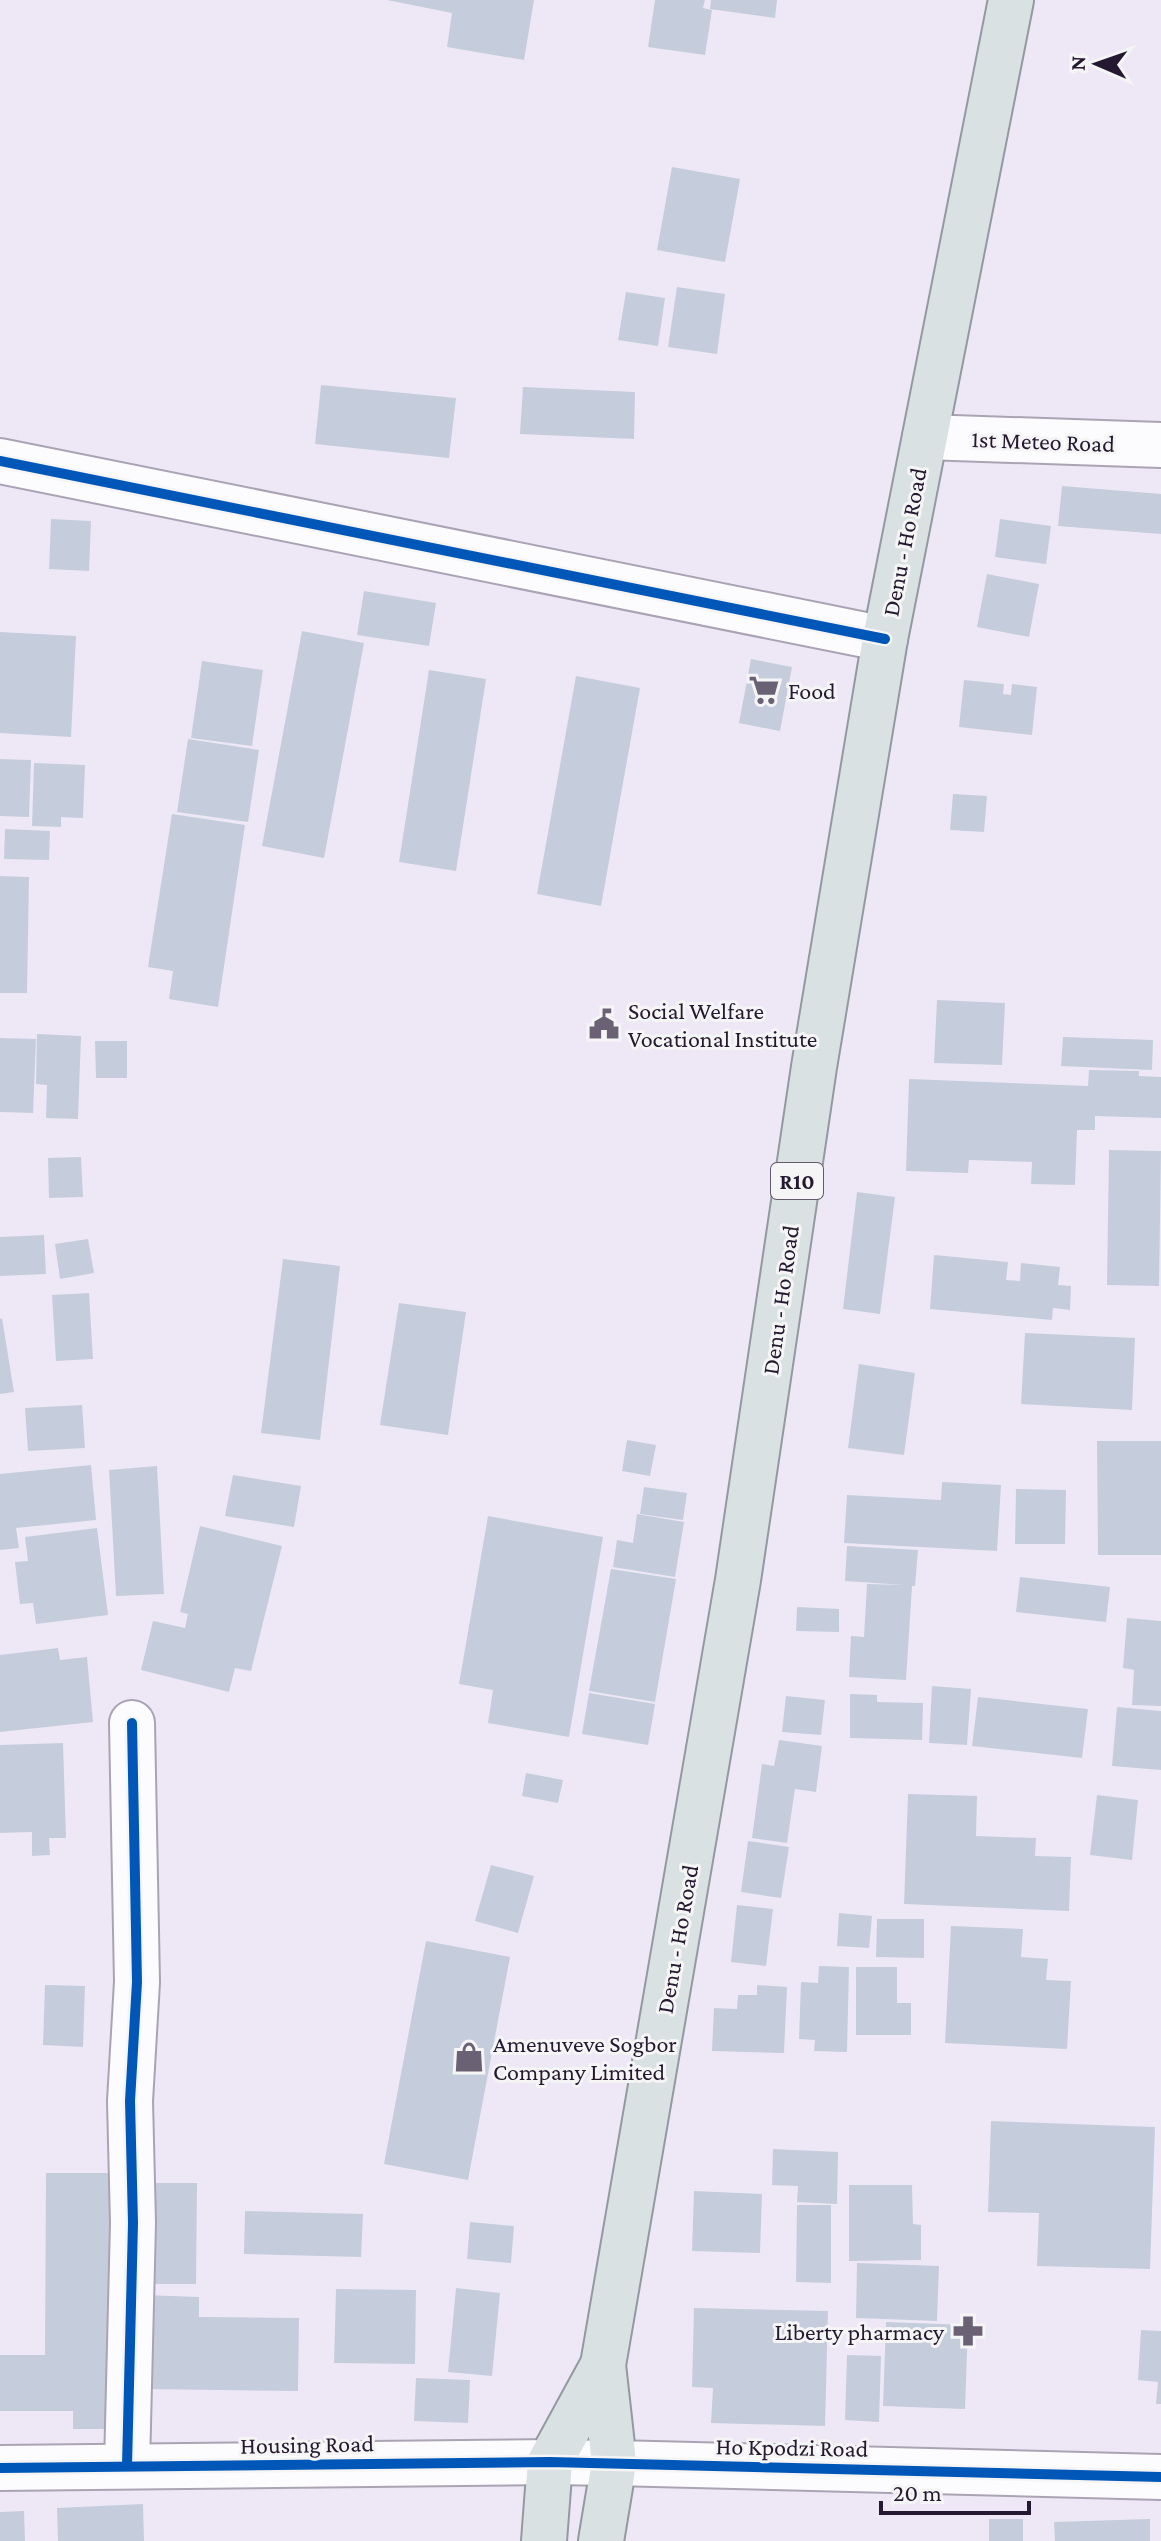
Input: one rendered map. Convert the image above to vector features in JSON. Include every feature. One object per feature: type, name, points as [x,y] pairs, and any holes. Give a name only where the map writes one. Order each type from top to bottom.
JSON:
[{"type":"main road","name":"Denu - Ho Road","points":[[601,2541],[614,2463],[603,2365],[738,1580],[812,1082],[885,639],[1011,0]]},
{"type":"main road","name":"Denu - Ho Road","points":[[544,2541],[550,2462],[603,2365]]},
{"type":"street","name":"1st Meteo Road","points":[[925,437],[1161,445]]},
{"type":"street","points":[[0,461],[885,639]]},
{"type":"street","points":[[127,2466],[133,2223],[130,2101],[137,1982],[132,1723]]},
{"type":"street","name":"Housing Road","points":[[0,2468],[614,2463]]},
{"type":"street","name":"Ho Kpodzi Road","points":[[614,2463],[1161,2477]]},
{"type":"building","points":[[387,0],[534,0],[524,60],[447,47],[452,13]]},
{"type":"building","points":[[655,0],[705,0],[703,8],[712,10],[705,55],[648,47]]},
{"type":"building","points":[[711,0],[777,0],[775,18],[710,9]]},
{"type":"building","points":[[672,167],[740,179],[725,262],[657,250]]},
{"type":"building","points":[[677,287],[725,294],[717,354],[668,347]]},
{"type":"building","points":[[626,292],[665,298],[658,346],[618,340]]},
{"type":"building","points":[[321,385],[456,398],[449,458],[315,444]]},
{"type":"building","points":[[523,387],[635,392],[634,439],[520,434]]},
{"type":"building","points":[[1062,486],[1161,494],[1161,534],[1058,526]]},
{"type":"building","points":[[51,519],[91,521],[89,571],[49,569]]},
{"type":"building","points":[[1000,519],[1051,526],[1046,564],[995,557]]},
{"type":"building","points":[[987,574],[1039,584],[1029,637],[977,627]]},
{"type":"building","points":[[364,591],[436,603],[429,646],[357,635]]},
{"type":"building","points":[[302,631],[364,643],[324,858],[262,846]]},
{"type":"building","points":[[0,632],[76,636],[71,737],[0,733]]},
{"type":"building","points":[[751,659],[792,667],[780,731],[739,723]]},
{"type":"building","points":[[202,661],[263,670],[252,746],[191,738]]},
{"type":"building","points":[[429,670],[486,679],[456,871],[399,862]]},
{"type":"building","points":[[576,676],[640,688],[601,906],[537,894]]},
{"type":"building","points":[[964,680],[1004,684],[1003,694],[1011,695],[1012,684],[1037,687],[1032,735],[959,727]]},
{"type":"building","points":[[188,739],[259,750],[248,822],[177,812]]},
{"type":"building","points":[[0,759],[31,760],[29,817],[0,816]]},
{"type":"building","points":[[34,763],[85,765],[83,818],[61,817],[61,827],[32,826]]},
{"type":"building","points":[[953,794],[987,796],[984,832],[950,830]]},
{"type":"building","points":[[172,814],[245,825],[218,1007],[169,999],[173,971],[148,967]]},
{"type":"building","points":[[5,829],[50,831],[49,860],[4,859]]},
{"type":"building","points":[[0,876],[29,877],[27,993],[0,993]]},
{"type":"building","points":[[937,1000],[1005,1003],[1002,1065],[934,1063]]},
{"type":"building","points":[[37,1034],[81,1036],[78,1119],[46,1118],[47,1085],[36,1084]]},
{"type":"building","points":[[1063,1037],[1153,1040],[1152,1070],[1061,1066]]},
{"type":"building","points":[[0,1038],[36,1039],[33,1113],[0,1112]]},
{"type":"building","points":[[95,1041],[127,1041],[127,1078],[96,1078]]},
{"type":"building","points":[[1089,1070],[1139,1071],[1139,1076],[1161,1077],[1161,1118],[1095,1116],[1095,1130],[1077,1130],[1075,1185],[1031,1184],[1032,1162],[969,1160],[968,1173],[906,1171],[909,1079],[1088,1086]]},
{"type":"building","points":[[1109,1150],[1161,1151],[1159,1286],[1107,1285]]},
{"type":"building","points":[[81,1157],[83,1197],[49,1198],[48,1158]]},
{"type":"building","points":[[857,1192],[895,1197],[880,1314],[843,1309]]},
{"type":"building","points":[[44,1235],[46,1274],[0,1276],[0,1237]]},
{"type":"building","points":[[88,1239],[94,1273],[60,1279],[55,1244]]},
{"type":"building","points":[[934,1255],[1008,1262],[1006,1280],[1020,1281],[1021,1263],[1060,1267],[1058,1285],[1071,1286],[1070,1310],[1053,1308],[1052,1320],[930,1309]]},
{"type":"building","points":[[283,1259],[340,1266],[320,1440],[261,1433]]},
{"type":"building","points":[[89,1293],[93,1359],[56,1361],[52,1295]]},
{"type":"building","points":[[399,1303],[466,1312],[448,1435],[380,1425]]},
{"type":"building","points":[[0,1319],[14,1392],[0,1394]]},
{"type":"building","points":[[1025,1333],[1135,1338],[1132,1410],[1021,1404]]},
{"type":"building","points":[[859,1364],[915,1373],[904,1455],[848,1448]]},
{"type":"building","points":[[82,1405],[85,1448],[28,1451],[25,1408]]},
{"type":"building","points":[[627,1440],[656,1445],[650,1476],[622,1471]]},
{"type":"building","points":[[1097,1441],[1161,1441],[1161,1555],[1098,1555]]},
{"type":"building","points":[[91,1465],[96,1520],[16,1528],[19,1548],[0,1550],[0,1474]]},
{"type":"building","points":[[157,1466],[164,1594],[116,1596],[109,1470]]},
{"type":"building","points":[[233,1475],[301,1486],[294,1527],[225,1516]]},
{"type":"building","points":[[942,1482],[1001,1485],[997,1551],[844,1543],[847,1495],[941,1500]]},
{"type":"building","points":[[644,1487],[687,1493],[683,1520],[640,1514]]},
{"type":"building","points":[[1016,1489],[1066,1490],[1065,1544],[1015,1544]]},
{"type":"building","points":[[637,1514],[684,1522],[675,1577],[613,1567],[617,1540],[633,1543]]},
{"type":"building","points":[[488,1516],[603,1537],[569,1737],[488,1723],[493,1690],[459,1684]]},
{"type":"building","points":[[200,1526],[282,1546],[251,1671],[235,1668],[229,1692],[141,1670],[153,1621],[185,1628],[188,1614],[180,1612]]},
{"type":"building","points":[[97,1528],[108,1615],[36,1624],[33,1603],[20,1604],[15,1562],[28,1561],[25,1537]]},
{"type":"building","points":[[847,1546],[918,1550],[915,1586],[912,1586],[906,1680],[849,1677],[851,1636],[864,1637],[867,1584],[905,1585],[845,1581]]},
{"type":"building","points":[[611,1569],[676,1579],[655,1702],[589,1691]]},
{"type":"building","points":[[1020,1577],[1110,1587],[1106,1622],[1016,1612]]},
{"type":"building","points":[[797,1607],[839,1609],[839,1632],[796,1631]]},
{"type":"building","points":[[1127,1618],[1161,1621],[1161,1706],[1132,1705],[1134,1670],[1123,1668]]},
{"type":"building","points":[[58,1648],[60,1660],[87,1657],[93,1722],[0,1732],[0,1655]]},
{"type":"building","points":[[932,1686],[971,1689],[967,1745],[929,1743]]},
{"type":"building","points":[[589,1693],[655,1704],[648,1745],[582,1734]]},
{"type":"building","points":[[850,1694],[877,1695],[877,1702],[923,1703],[922,1740],[850,1738]]},
{"type":"building","points":[[786,1696],[825,1700],[821,1735],[782,1732]]},
{"type":"building","points":[[978,1697],[1088,1709],[1082,1758],[972,1746]]},
{"type":"building","points":[[1117,1707],[1161,1711],[1161,1770],[1112,1766]]},
{"type":"building","points":[[779,1740],[822,1746],[816,1792],[795,1789],[787,1843],[752,1838],[762,1764],[774,1766]]},
{"type":"building","points":[[63,1743],[66,1838],[49,1838],[50,1855],[32,1856],[32,1832],[0,1833],[0,1745]]},
{"type":"building","points":[[526,1773],[563,1780],[558,1803],[522,1796]]},
{"type":"building","points":[[908,1794],[977,1796],[976,1836],[1036,1838],[1035,1856],[1071,1857],[1069,1911],[904,1904]]},
{"type":"building","points":[[1097,1795],[1138,1800],[1132,1860],[1090,1855]]},
{"type":"building","points":[[748,1841],[789,1847],[781,1898],[741,1892]]},
{"type":"building","points":[[491,1865],[534,1876],[518,1933],[475,1921]]},
{"type":"building","points":[[737,1905],[773,1909],[766,1966],[731,1962]]},
{"type":"building","points":[[839,1913],[872,1916],[869,1948],[837,1946]]},
{"type":"building","points":[[877,1919],[924,1919],[924,1958],[876,1957]]},
{"type":"building","points":[[951,1926],[1023,1929],[1021,1957],[1048,1959],[1046,1980],[1071,1981],[1067,2049],[945,2043]]},
{"type":"building","points":[[426,1941],[510,1957],[468,2180],[384,2164]]},
{"type":"building","points":[[819,1966],[849,1967],[847,2052],[814,2051],[815,2040],[799,2039],[801,1982],[818,1983]]},
{"type":"building","points":[[856,1967],[897,1967],[897,2003],[911,2003],[911,2035],[856,2035]]},
{"type":"building","points":[[45,1985],[85,1986],[83,2047],[43,2045]]},
{"type":"building","points":[[757,1985],[787,1987],[784,2053],[712,2051],[714,2008],[737,2009],[738,1995],[757,1995]]},
{"type":"building","points":[[991,2121],[1155,2127],[1150,2269],[1037,2266],[1039,2213],[988,2212]]},
{"type":"building","points":[[773,2149],[838,2152],[837,2204],[797,2202],[798,2186],[772,2185]]},
{"type":"building","points":[[46,2173],[109,2173],[109,2429],[73,2429],[73,2411],[0,2411],[0,2355],[45,2355]]},
{"type":"building","points":[[143,2183],[197,2183],[196,2284],[141,2284]]},
{"type":"building","points":[[849,2185],[912,2185],[913,2224],[921,2225],[921,2260],[849,2261]]},
{"type":"building","points":[[694,2191],[762,2194],[760,2253],[692,2251]]},
{"type":"building","points":[[797,2205],[831,2205],[831,2283],[796,2282]]},
{"type":"building","points":[[245,2211],[363,2214],[361,2257],[244,2254]]},
{"type":"building","points":[[470,2222],[514,2226],[511,2263],[467,2259]]},
{"type":"building","points":[[857,2263],[939,2266],[937,2321],[856,2318]]},
{"type":"building","points":[[456,2288],[500,2293],[492,2376],[448,2372]]},
{"type":"building","points":[[336,2289],[416,2290],[415,2364],[334,2363]]},
{"type":"building","points":[[143,2295],[199,2297],[199,2317],[299,2318],[298,2391],[142,2389]]},
{"type":"building","points":[[694,2308],[828,2311],[825,2426],[711,2423],[713,2388],[692,2387]]},
{"type":"building","points":[[886,2322],[968,2325],[965,2409],[883,2406]]},
{"type":"building","points":[[1141,2330],[1161,2331],[1161,2404],[1156,2404],[1158,2382],[1138,2380]]},
{"type":"building","points":[[847,2355],[881,2356],[879,2422],[845,2420]]},
{"type":"building","points":[[416,2378],[470,2380],[468,2423],[414,2421]]},
{"type":"building","points":[[143,2504],[144,2541],[58,2541],[57,2508]]},
{"type":"building","points":[[24,2511],[25,2541],[0,2541],[0,2512]]},
{"type":"building","points":[[989,2519],[1023,2519],[1023,2541],[989,2541]]},
{"type":"building","points":[[1150,2519],[1150,2541],[1055,2541],[1054,2522]]},
{"type":"cycle path","points":[[0,461],[885,639]]},
{"type":"cycle path","points":[[127,2466],[133,2223],[130,2101],[137,1982],[132,1723]]},
{"type":"cycle path","points":[[0,2468],[550,2462],[1161,2477]]},
{"type":"place","name":"Food","points":[[764,690]]},
{"type":"place","name":"Social Welfare Vocational Institute","points":[[604,1024]]},
{"type":"place","name":"Amenuveve Sogbor Company Limited","points":[[469,2057]]},
{"type":"place","name":"Liberty pharmacy","points":[[968,2331]]}]
